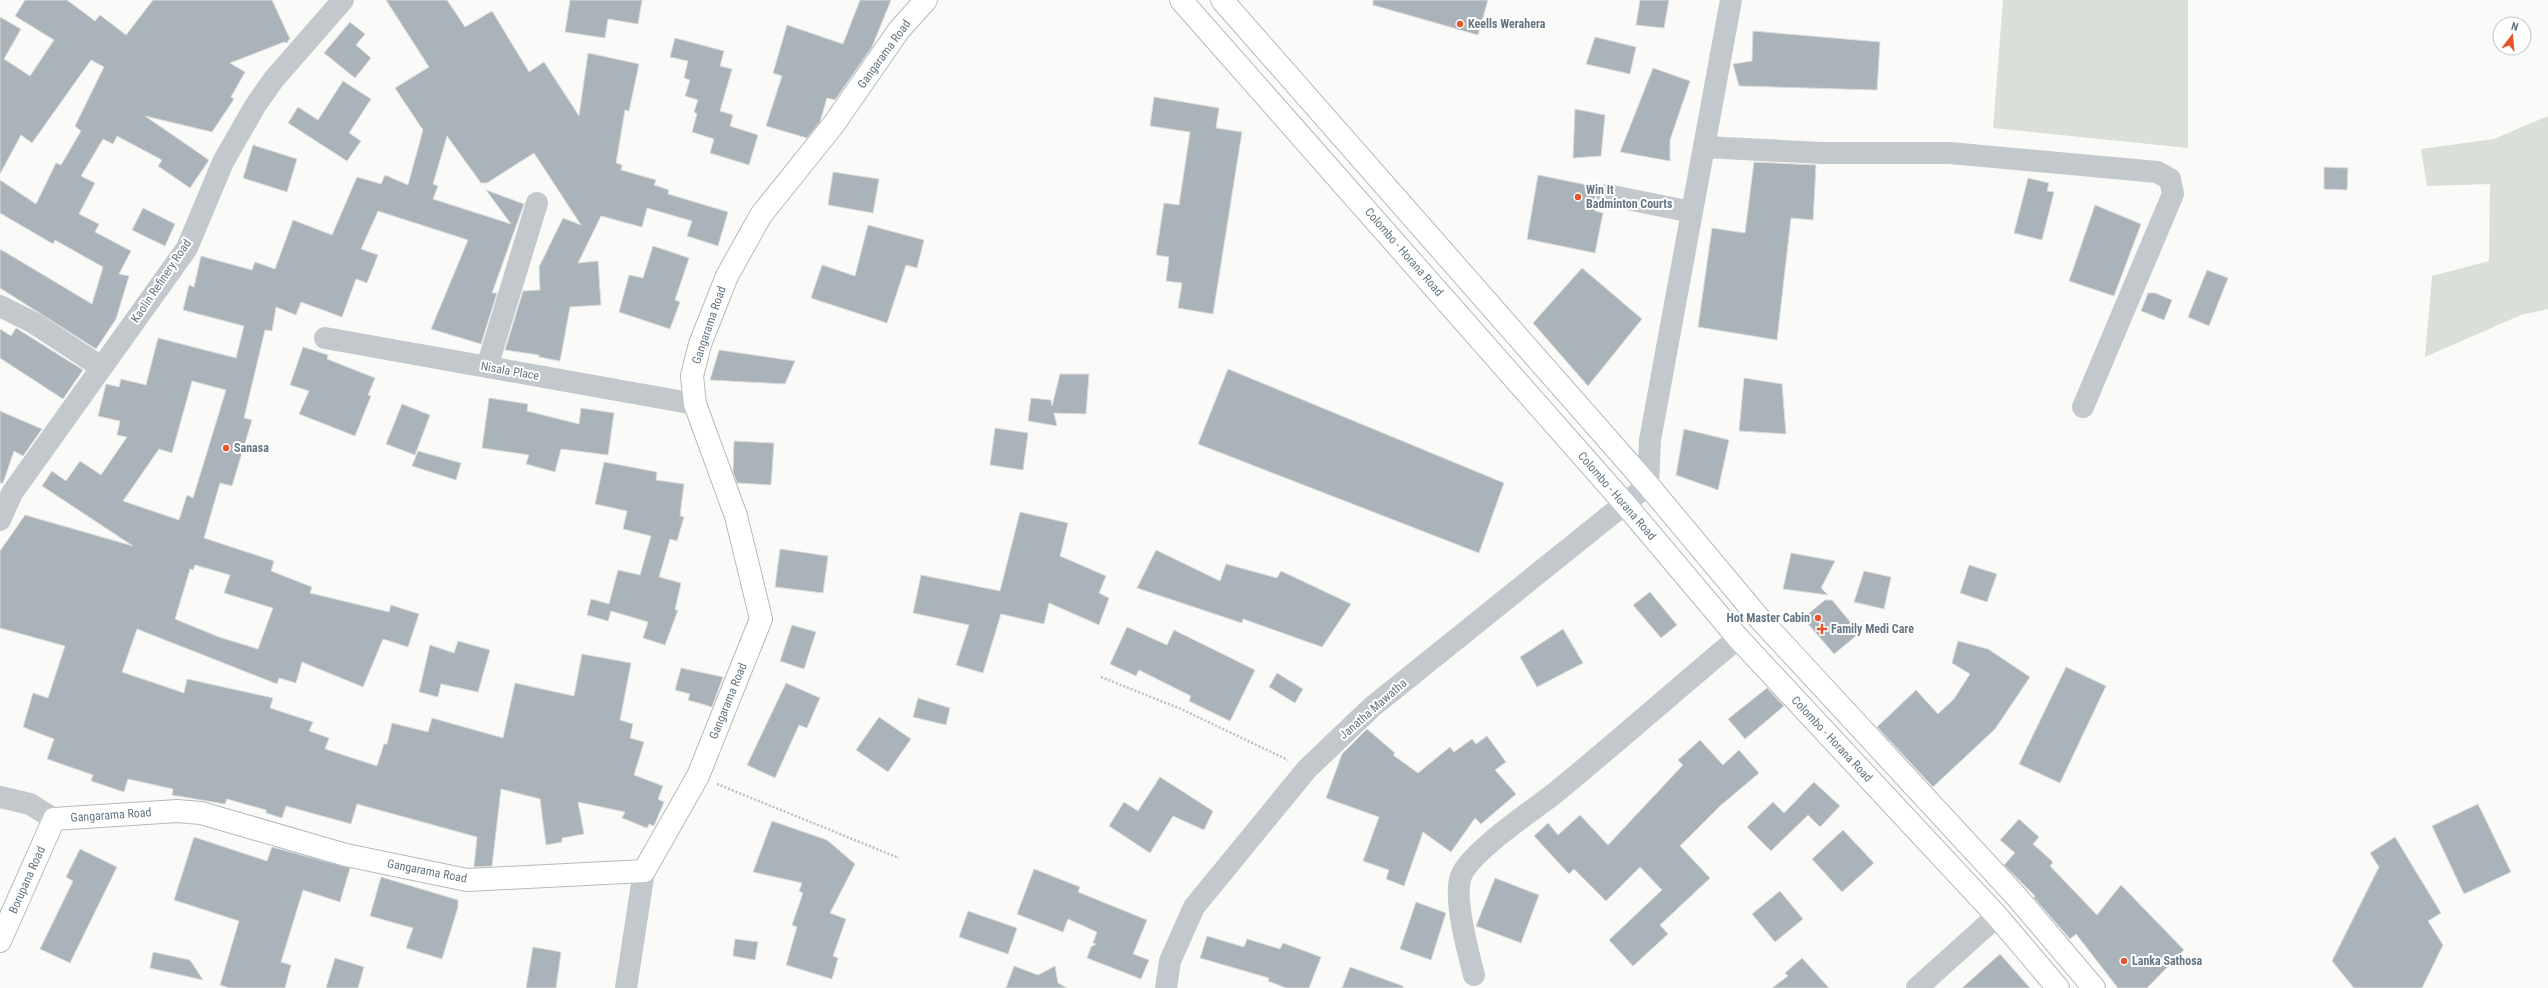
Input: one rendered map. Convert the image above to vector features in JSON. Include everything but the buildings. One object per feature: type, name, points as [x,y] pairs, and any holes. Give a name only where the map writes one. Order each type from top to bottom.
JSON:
[{"type":"main road","name":"Gangarama Road","points":[[54,819],[177,811],[201,813],[346,855],[467,880],[644,871],[698,776],[761,619],[736,516],[695,404],[692,376],[700,344],[727,276],[761,215],[834,124],[899,30],[926,0]]},
{"type":"main road","name":"Colombo - Horana Road","points":[[1181,0],[1319,154],[1625,504],[1738,638],[1997,916],[2058,988]]},
{"type":"main road","points":[[1222,0],[1648,485],[1759,618],[2016,896],[2094,988]]},
{"type":"main road","points":[[1319,154],[1341,135]]},
{"type":"main road","name":"Borupana Road","points":[[0,941],[54,819]]},
{"type":"street","name":"Kaolin Refinery Road","points":[[0,520],[12,494],[187,248],[224,162],[255,106],[274,79],[343,0]]},
{"type":"street","points":[[1648,485],[1650,440],[1731,0]]},
{"type":"street","points":[[1704,147],[1822,152],[1950,153],[2157,172],[2170,179],[2173,194],[2083,407]]},
{"type":"street","points":[[1607,195],[1692,212]]},
{"type":"street","points":[[487,367],[537,202]]},
{"type":"street","points":[[0,306],[34,323],[101,367]]},
{"type":"street","name":"Nisala Place","points":[[325,338],[695,404]]},
{"type":"street","name":"Janatha Mawatha","points":[[1166,988],[1170,961],[1194,907],[1307,769],[1372,707],[1648,485]]},
{"type":"street","points":[[1474,975],[1463,931],[1460,903],[1460,879],[1465,867],[1476,854],[1556,792],[1738,638]]},
{"type":"street","points":[[0,797],[30,804],[54,819]]},
{"type":"street","points":[[626,988],[644,871]]},
{"type":"street","points":[[1917,988],[1997,916]]},
{"type":"path","points":[[1101,677],[1181,709],[1307,769]]},
{"type":"path","points":[[698,776],[899,858]]},
{"type":"shaded area","points":[[2003,0],[2188,0],[2188,148],[1993,128]]},
{"type":"shaded area","points":[[2548,116],[2548,309],[2521,315],[2425,357],[2432,276],[2489,261],[2490,184],[2427,186],[2421,149],[2494,139]]},
{"type":"place","name":"Keells Werahera","points":[[1460,24]]},
{"type":"place","name":"Win It Badminton Courts","points":[[1578,197]]},
{"type":"place","name":"Sanasa","points":[[226,448]]},
{"type":"place","name":"Hot Master Cabin","points":[[1818,618]]},
{"type":"place","name":"Family Medi Care","points":[[1822,629]]},
{"type":"place","name":"Lanka Sathosa","points":[[2124,961]]}]
